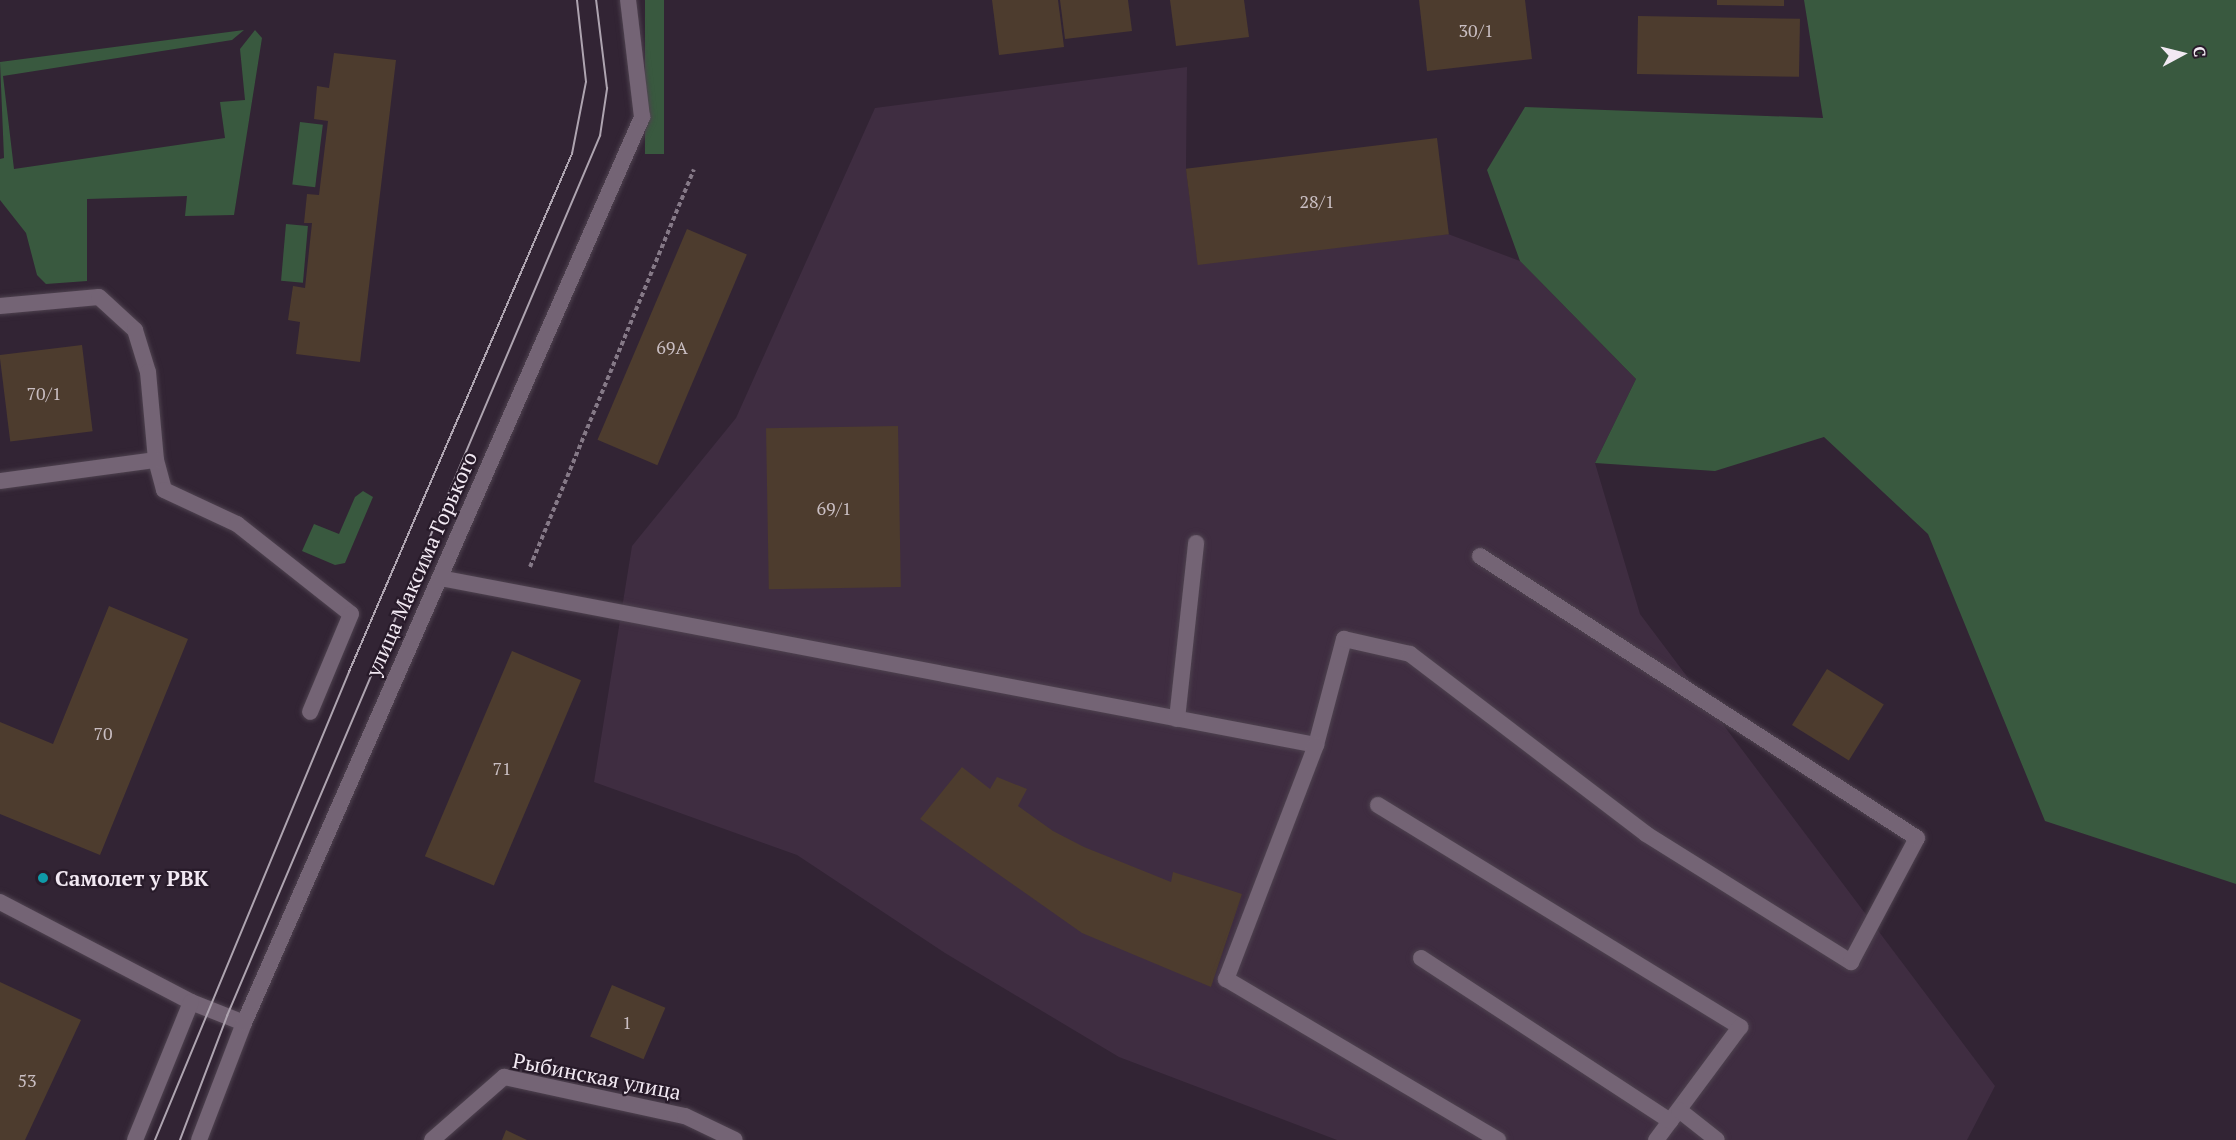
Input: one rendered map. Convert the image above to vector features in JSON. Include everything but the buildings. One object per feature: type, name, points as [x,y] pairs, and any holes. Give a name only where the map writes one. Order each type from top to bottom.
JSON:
[{"type":"street","name":"улица Максима Горького","points":[[200,1140],[244,1023],[642,117],[628,0]]},
{"type":"street","points":[[0,306],[99,297],[135,330],[148,372],[156,460],[164,490],[237,524],[351,614],[310,712]]},
{"type":"street","points":[[0,481],[156,460]]},
{"type":"street","points":[[1177,719],[1196,543]]},
{"type":"street","points":[[1480,556],[1917,838],[1851,962],[1646,834],[1410,654],[1344,639],[1316,745],[1226,979],[1498,1140]]},
{"type":"street","points":[[440,578],[1316,745]]},
{"type":"street","points":[[1378,805],[1740,1027],[1656,1140]]},
{"type":"street","points":[[0,902],[191,1002],[244,1023]]},
{"type":"street","points":[[1421,957],[1717,1140]]},
{"type":"street","points":[[135,1140],[191,1002]]},
{"type":"street","name":"Рыбинская улица","points":[[432,1140],[504,1077],[685,1116],[735,1140]]},
{"type":"path","points":[[519,593],[694,169]]},
{"type":"shaded area","points":[[1187,67],[1186,168],[1198,264],[1448,234],[1520,261],[1636,379],[1595,463],[1640,614],[1995,1086],[1967,1140],[1337,1140],[1119,1057],[945,953],[797,855],[594,782],[632,546],[736,418],[875,108]]},
{"type":"green space","points":[[645,0],[664,0],[664,154],[645,154]]},
{"type":"green space","points":[[1804,0],[2236,0],[2236,884],[2045,821],[1928,534],[1824,437],[1715,471],[1595,463],[1636,379],[1520,261],[1487,170],[1525,107],[1823,118]]},
{"type":"green space","points":[[244,30],[232,40],[3,76],[14,169],[225,138],[220,102],[245,100],[240,49],[255,30],[262,38],[234,215],[185,216],[187,196],[87,199],[87,281],[46,284],[37,275],[26,233],[0,200],[0,159],[4,158],[0,62]]},
{"type":"green space","points":[[300,122],[323,125],[315,187],[292,185]]},
{"type":"green space","points":[[286,224],[308,226],[303,283],[281,281]]},
{"type":"green space","points":[[363,491],[373,497],[345,563],[335,565],[302,551],[314,524],[339,534],[355,497]]},
{"type":"tram line","points":[[155,1140],[349,672],[572,154],[586,82],[577,0]]},
{"type":"tram line","points":[[180,1140],[227,1016],[600,136],[607,89],[596,0]]},
{"type":"place","name":"Самолет у РВК","points":[[43,878]]}]
